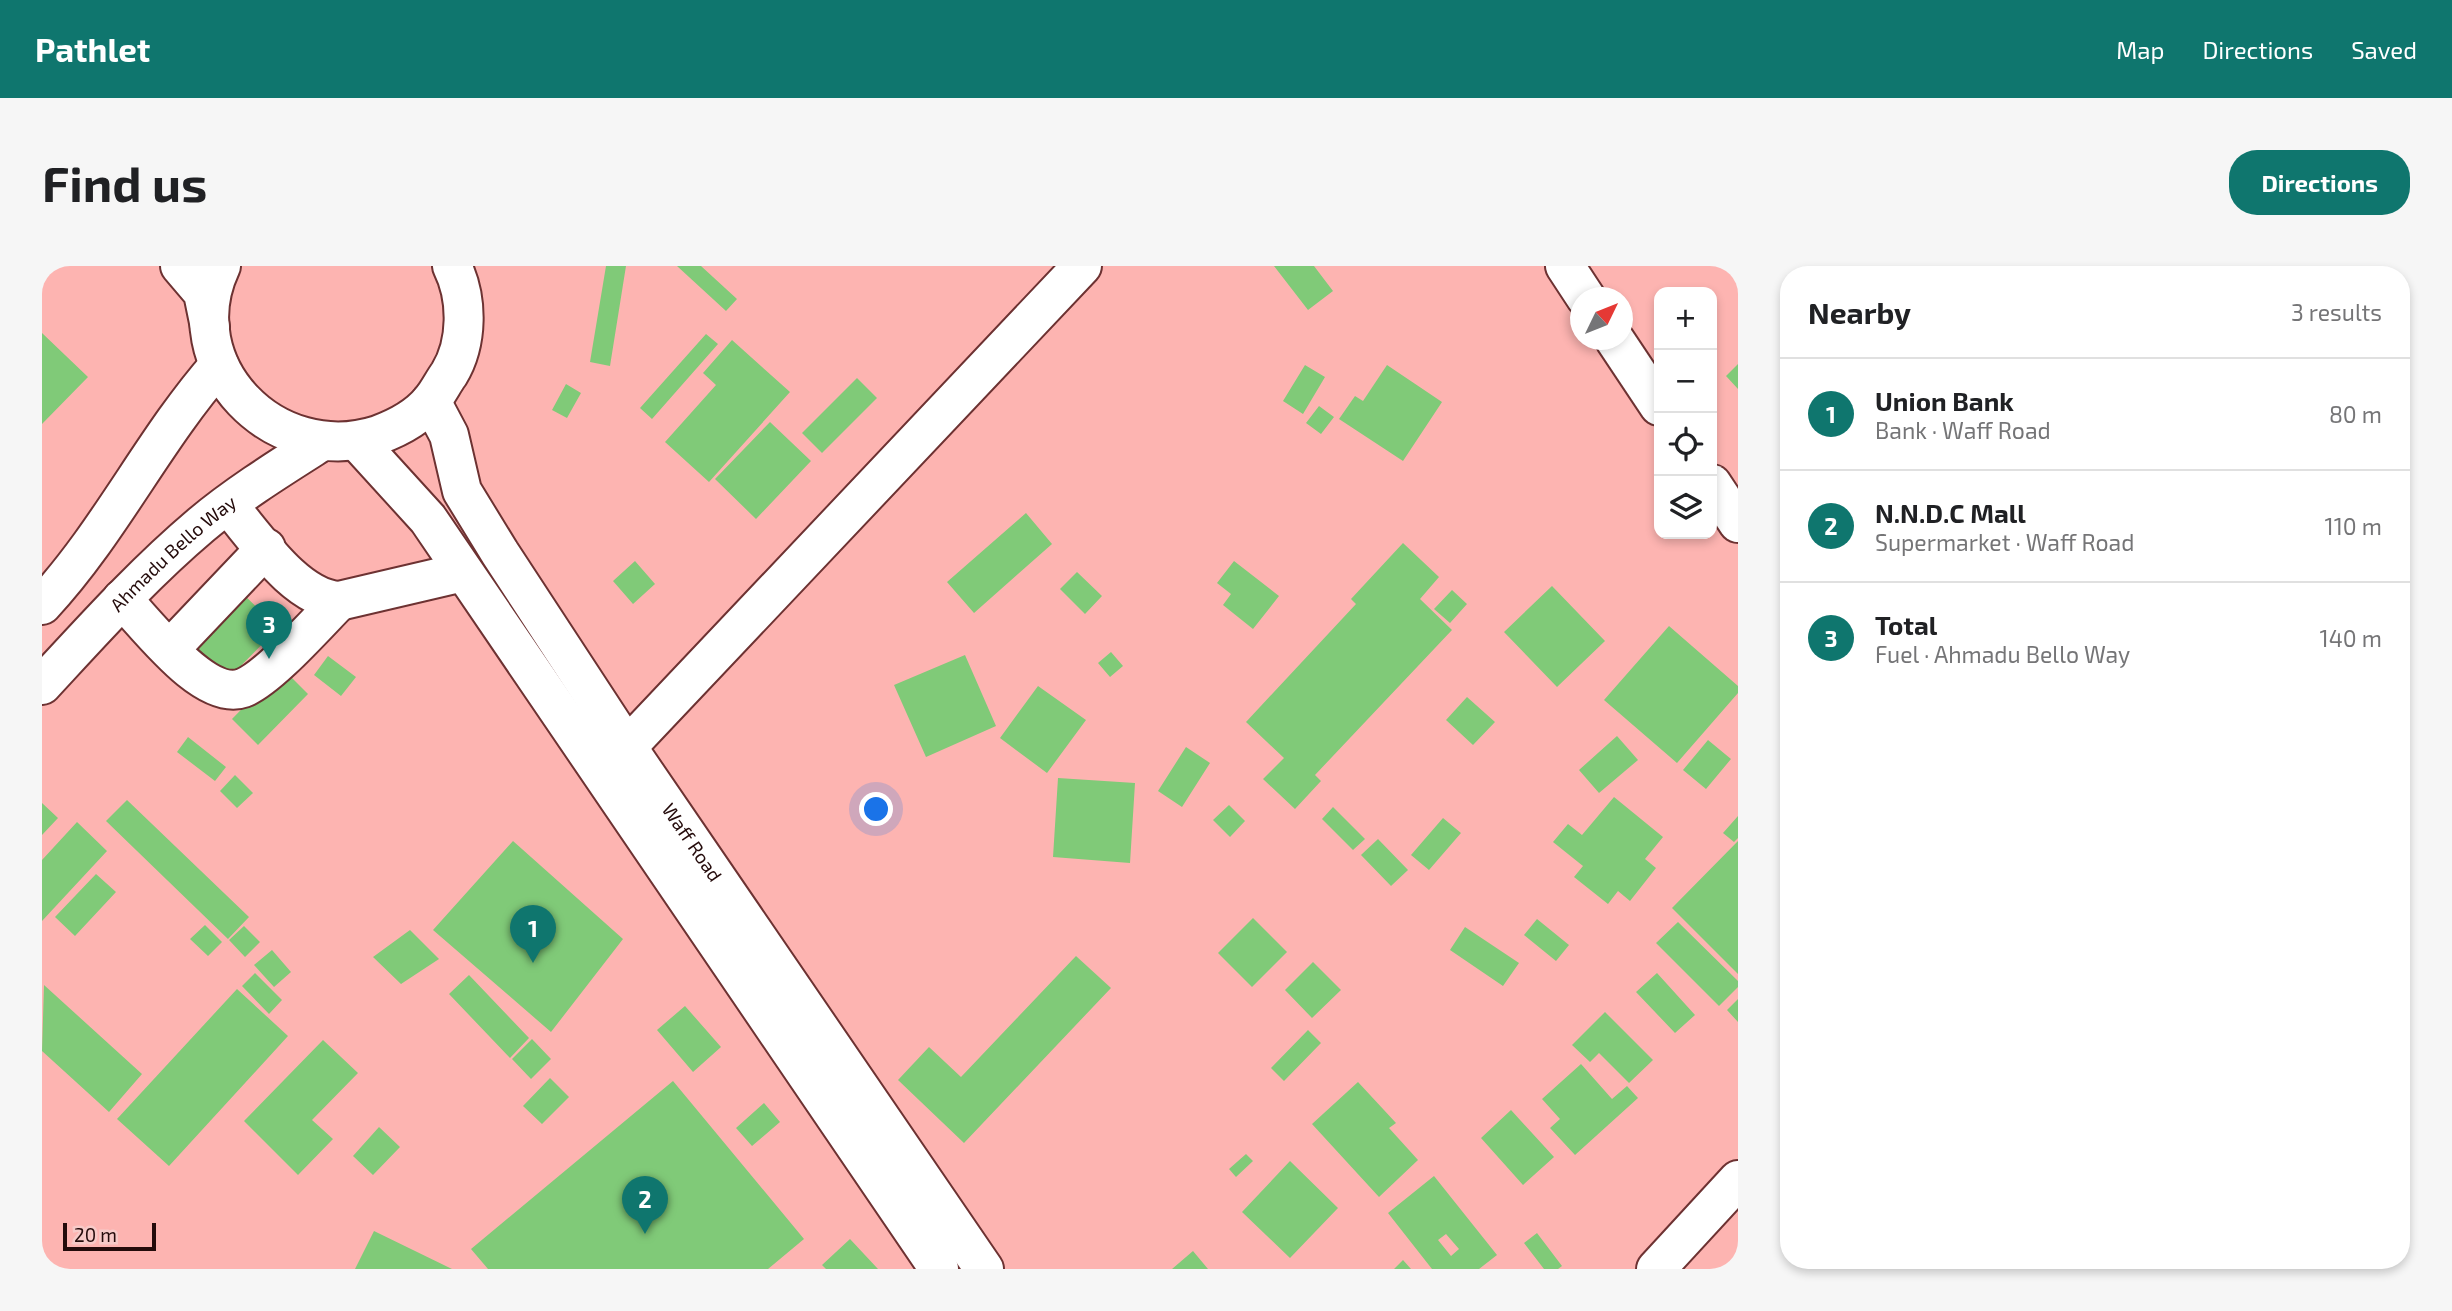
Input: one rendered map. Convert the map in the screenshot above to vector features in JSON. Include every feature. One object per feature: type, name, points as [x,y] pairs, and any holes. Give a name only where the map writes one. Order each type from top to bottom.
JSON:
[{"type":"street","points":[[180,266],[204,293],[219,365],[243,402],[278,429],[339,442]]},
{"type":"street","points":[[210,327],[213,283],[221,266]]},
{"type":"street","points":[[452,266],[464,313]]},
{"type":"street","points":[[464,313],[484,266]]},
{"type":"street","points":[[627,747],[1082,266]]},
{"type":"street","points":[[1565,266],[1579,287]]},
{"type":"street","name":"Ahmadu Bello Way","points":[[42,685],[122,599],[201,525],[228,505],[339,442],[397,428],[431,401],[454,365],[464,313]]},
{"type":"street","points":[[1622,350],[1654,398]]},
{"type":"street","points":[[42,605],[76,569],[186,402],[219,365]]},
{"type":"street","name":"Waff Road","points":[[431,401],[449,435],[461,491],[627,747],[984,1269]]},
{"type":"street","name":"Waff Road","points":[[339,442],[428,519],[939,1269]]},
{"type":"street","points":[[1717,492],[1738,523]]},
{"type":"street","points":[[228,505],[303,589],[323,600],[339,600],[463,572]]},
{"type":"street","points":[[170,649],[265,548]]},
{"type":"street","points":[[122,599],[199,679],[217,687],[242,688],[263,674],[339,600]]},
{"type":"street","points":[[1656,1269],[1738,1180]]},
{"type":"building","points":[[606,266],[626,266],[610,366],[590,362]]},
{"type":"building","points":[[677,266],[701,266],[737,299],[726,311]]},
{"type":"building","points":[[1274,266],[1314,266],[1333,291],[1308,310]]},
{"type":"building","points":[[42,333],[88,377],[42,424]]},
{"type":"building","points":[[706,334],[718,344],[652,419],[640,408]]},
{"type":"building","points":[[732,340],[790,392],[709,482],[665,442],[716,385],[703,373]]},
{"type":"building","points":[[1738,364],[1738,389],[1726,376]]},
{"type":"building","points":[[1305,365],[1325,377],[1303,414],[1283,401]]},
{"type":"building","points":[[1387,365],[1442,402],[1403,461],[1339,419],[1355,396],[1363,401]]},
{"type":"building","points":[[857,378],[877,398],[822,453],[802,433]]},
{"type":"building","points":[[566,384],[581,393],[567,418],[552,410]]},
{"type":"building","points":[[1319,406],[1334,417],[1321,434],[1306,423]]},
{"type":"building","points":[[770,422],[811,461],[756,519],[715,479]]},
{"type":"building","points":[[1026,513],[1052,544],[974,613],[947,582]]},
{"type":"building","points":[[1403,543],[1439,577],[1420,599],[1452,630],[1315,775],[1321,781],[1295,809],[1263,779],[1284,758],[1246,722],[1356,604],[1351,599]]},
{"type":"building","points":[[635,561],[655,584],[633,604],[613,581]]},
{"type":"building","points":[[1234,561],[1279,596],[1253,629],[1223,605],[1231,594],[1217,583]]},
{"type":"building","points":[[1077,572],[1102,596],[1085,614],[1060,589]]},
{"type":"building","points":[[1552,586],[1605,641],[1557,687],[1504,632]]},
{"type":"building","points":[[1452,590],[1467,604],[1450,623],[1434,609]]},
{"type":"building","points":[[242,593],[278,628],[225,682],[190,646]]},
{"type":"building","points":[[1669,626],[1738,686],[1738,693],[1677,763],[1604,700]]},
{"type":"building","points":[[1111,652],[1123,666],[1110,677],[1098,663]]},
{"type":"building","points":[[965,655],[996,726],[926,757],[894,685]]},
{"type":"building","points":[[328,656],[356,677],[341,696],[314,675]]},
{"type":"building","points":[[282,668],[308,694],[258,745],[232,719]]},
{"type":"building","points":[[1038,686],[1086,720],[1047,773],[1000,738]]},
{"type":"building","points":[[1467,697],[1495,722],[1473,745],[1446,720]]},
{"type":"building","points":[[1617,736],[1638,760],[1599,793],[1579,770]]},
{"type":"building","points":[[188,737],[226,767],[215,781],[177,752]]},
{"type":"building","points":[[1708,740],[1731,759],[1706,789],[1683,770]]},
{"type":"building","points":[[1186,747],[1210,763],[1182,807],[1158,791]]},
{"type":"building","points":[[235,775],[253,793],[237,808],[220,791]]},
{"type":"building","points":[[1058,778],[1135,783],[1130,863],[1053,857]]},
{"type":"building","points":[[1614,797],[1663,837],[1645,859],[1656,868],[1630,901],[1618,891],[1608,904],[1574,877],[1583,866],[1553,842],[1568,824],[1582,835]]},
{"type":"building","points":[[127,800],[249,917],[228,939],[106,821]]},
{"type":"building","points":[[42,803],[58,818],[42,835]]},
{"type":"building","points":[[1229,805],[1245,821],[1230,837],[1213,820]]},
{"type":"building","points":[[1333,807],[1365,839],[1353,850],[1322,819]]},
{"type":"building","points":[[1738,816],[1738,838],[1734,842],[1723,833]]},
{"type":"building","points":[[1443,818],[1461,833],[1429,870],[1411,855]]},
{"type":"building","points":[[77,822],[107,851],[42,921],[42,860]]},
{"type":"building","points":[[1378,839],[1408,870],[1391,886],[1361,855]]},
{"type":"building","points":[[513,841],[623,939],[551,1032],[433,930]]},
{"type":"building","points":[[1738,841],[1738,974],[1672,908]]},
{"type":"building","points":[[96,874],[116,892],[75,936],[55,917]]},
{"type":"building","points":[[1253,918],[1287,952],[1252,987],[1218,953]]},
{"type":"building","points":[[1537,919],[1569,945],[1556,961],[1524,935]]},
{"type":"building","points":[[1678,922],[1738,981],[1738,987],[1719,1006],[1656,943]]},
{"type":"building","points":[[205,925],[222,942],[208,956],[190,939]]},
{"type":"building","points":[[244,926],[260,942],[245,957],[229,940]]},
{"type":"building","points":[[1465,927],[1519,963],[1503,986],[1450,950]]},
{"type":"building","points":[[410,930],[439,959],[401,984],[373,957]]},
{"type":"building","points":[[272,950],[291,972],[274,987],[254,965]]},
{"type":"building","points":[[1076,956],[1111,988],[964,1143],[898,1080],[929,1047],[961,1077]]},
{"type":"building","points":[[1313,962],[1341,990],[1312,1018],[1285,990]]},
{"type":"building","points":[[255,973],[282,1000],[269,1014],[242,986]]},
{"type":"building","points":[[1657,973],[1695,1015],[1675,1033],[1636,992]]},
{"type":"building","points":[[469,975],[529,1038],[510,1058],[449,994]]},
{"type":"building","points":[[44,985],[142,1074],[109,1112],[42,1051]]},
{"type":"building","points":[[237,989],[288,1036],[169,1166],[117,1119]]},
{"type":"building","points":[[1738,999],[1738,1022],[1727,1010]]},
{"type":"building","points":[[685,1006],[721,1047],[693,1072],[657,1030]]},
{"type":"building","points":[[1605,1012],[1653,1060],[1629,1083],[1599,1053],[1590,1062],[1572,1045]]},
{"type":"building","points":[[1308,1030],[1321,1043],[1284,1081],[1271,1068]]},
{"type":"building","points":[[532,1039],[551,1059],[531,1079],[512,1059]]},
{"type":"building","points":[[323,1040],[358,1073],[312,1120],[333,1139],[298,1175],[244,1121]]},
{"type":"building","points":[[1581,1064],[1612,1099],[1627,1086],[1638,1098],[1575,1155],[1550,1128],[1560,1119],[1542,1099]]},
{"type":"building","points":[[550,1078],[569,1097],[542,1124],[523,1106]]},
{"type":"building","points":[[673,1081],[804,1239],[768,1269],[488,1269],[471,1249]]},
{"type":"building","points":[[1358,1082],[1396,1123],[1389,1128],[1418,1160],[1379,1197],[1312,1124]]},
{"type":"building","points":[[764,1103],[780,1122],[752,1146],[736,1128]]},
{"type":"building","points":[[1511,1110],[1554,1157],[1523,1185],[1481,1138]]},
{"type":"building","points":[[379,1127],[400,1147],[373,1175],[353,1156]]},
{"type":"building","points":[[1246,1154],[1253,1161],[1236,1177],[1229,1169]]},
{"type":"building","points":[[1290,1161],[1338,1208],[1290,1258],[1242,1212]]},
{"type":"building","points":[[1434,1176],[1497,1255],[1479,1269],[1432,1269],[1388,1213]],"holes":[[[1446,1234],[1459,1249],[1451,1256],[1438,1240]]]},
{"type":"building","points":[[374,1231],[452,1269],[355,1269]]},
{"type":"building","points":[[1537,1233],[1562,1266],[1558,1269],[1544,1269],[1524,1243]]},
{"type":"building","points":[[850,1239],[878,1269],[826,1269],[822,1265]]},
{"type":"building","points":[[1193,1251],[1208,1269],[1172,1269]]},
{"type":"building","points":[[1403,1260],[1411,1269],[1394,1269]]},
{"type":"place","name":"Total","points":[[269,659]]},
{"type":"place","name":"Union Bank","points":[[533,963]]},
{"type":"place","name":"N.N.D.C Mall","points":[[645,1234]]}]
